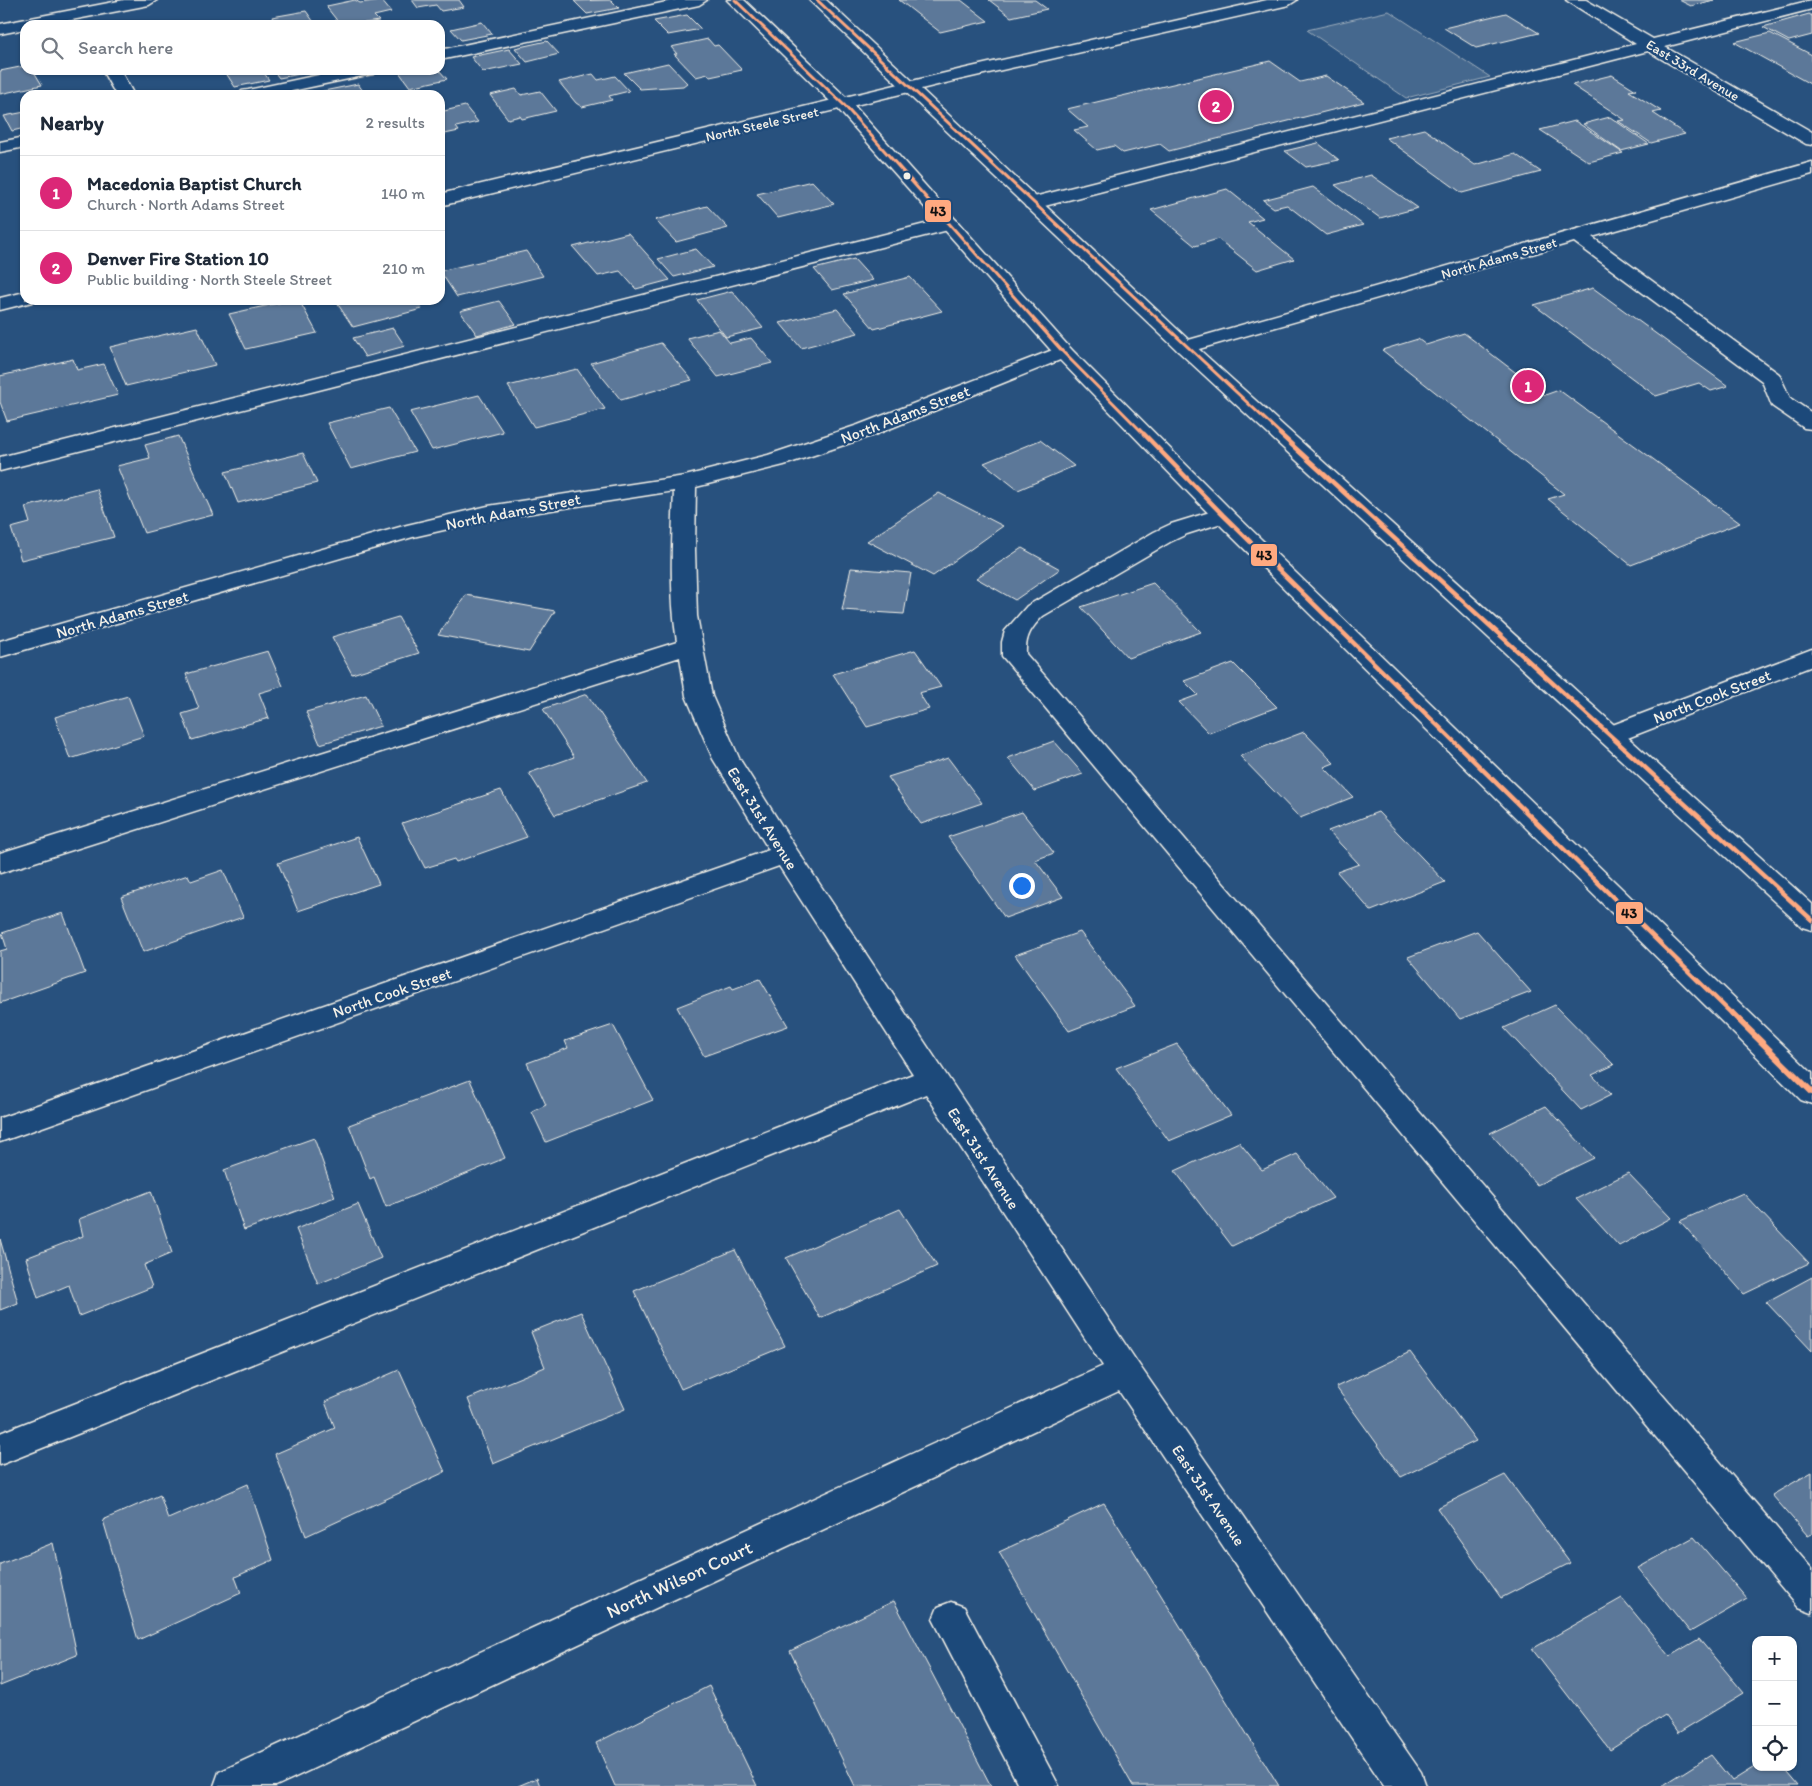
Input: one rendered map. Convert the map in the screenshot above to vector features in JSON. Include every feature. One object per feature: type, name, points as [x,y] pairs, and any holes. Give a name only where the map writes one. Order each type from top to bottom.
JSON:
[{"type":"street","points":[[44,20],[149,0]]},
{"type":"street","points":[[445,53],[699,0]]},
{"type":"street","points":[[735,0],[844,105],[1063,352],[1223,515],[1812,1092]]},
{"type":"street","points":[[817,0],[1185,347],[1812,920]]},
{"type":"street","name":"North Steele Street","points":[[445,199],[844,105],[911,87],[1289,0]]},
{"type":"street","name":"East 33rd Avenue","points":[[1574,0],[1812,140]]},
{"type":"street","points":[[1033,203],[1812,4]]},
{"type":"street","points":[[0,29],[20,25]]},
{"type":"street","points":[[114,75],[122,90]]},
{"type":"street","points":[[272,90],[343,75]]},
{"type":"street","points":[[0,147],[20,143]]},
{"type":"street","name":"North Adams Street","points":[[1185,347],[1577,235],[1808,172]]},
{"type":"street","points":[[0,464],[949,224]]},
{"type":"street","points":[[1577,235],[1772,378],[1780,401],[1812,423]]},
{"type":"street","points":[[0,304],[20,299]]},
{"type":"street","name":"North Adams Street","points":[[0,649],[407,532],[488,513],[685,483],[776,460],[857,433],[1063,352]]},
{"type":"street","name":"East 31st Avenue","points":[[685,483],[683,550],[686,616],[690,646],[699,696],[726,759],[785,854],[1125,1372],[1407,1786]]},
{"type":"street","points":[[1223,515],[1179,529],[1034,611],[1018,626],[1012,643],[1014,656],[1812,1596]]},
{"type":"street","points":[[0,863],[690,646]]},
{"type":"street","name":"North Cook Street","points":[[1611,735],[1812,657]]},
{"type":"street","name":"North Cook Street","points":[[0,1130],[785,854]]},
{"type":"street","points":[[0,1449],[932,1079]]},
{"type":"street","name":"North Wilson Court","points":[[234,1786],[1125,1372]]},
{"type":"street","points":[[951,1620],[1040,1786]]},
{"type":"shaded area","points":[[1389,11],[1490,77],[1406,98],[1307,30]]},
{"type":"building","points":[[355,0],[360,3],[381,0],[391,12],[374,16],[378,20],[337,20],[327,6]]},
{"type":"building","points":[[412,0],[459,0],[464,7],[441,11],[436,5],[418,8]]},
{"type":"building","points":[[611,0],[619,8],[587,14],[574,1]]},
{"type":"building","points":[[899,0],[961,0],[988,21],[940,32]]},
{"type":"building","points":[[989,0],[1035,0],[1047,9],[1011,17]]},
{"type":"building","points":[[1679,0],[1714,0],[1691,6]]},
{"type":"building","points":[[306,11],[312,20],[273,20],[272,17]]},
{"type":"building","points":[[1506,13],[1539,33],[1476,48],[1444,28]]},
{"type":"building","points":[[1809,14],[1812,16],[1812,35],[1789,41],[1763,27]]},
{"type":"building","points":[[687,15],[701,29],[668,35],[654,21]]},
{"type":"building","points":[[482,22],[492,34],[461,40],[451,29]]},
{"type":"building","points":[[1770,33],[1812,55],[1812,85],[1734,42]]},
{"type":"building","points":[[708,39],[714,46],[718,45],[742,70],[710,77],[708,74],[696,77],[674,54],[677,54],[671,47]]},
{"type":"building","points":[[547,41],[559,54],[527,62],[515,48]]},
{"type":"building","points":[[509,49],[522,64],[483,72],[471,57]]},
{"type":"building","points":[[1270,61],[1300,82],[1326,76],[1364,102],[1169,151],[1160,144],[1123,153],[1114,146],[1097,150],[1074,130],[1088,127],[1067,109]]},
{"type":"building","points":[[668,63],[687,83],[683,86],[640,89],[624,73]]},
{"type":"building","points":[[20,67],[20,75],[36,75],[42,85],[0,94],[0,71]]},
{"type":"building","points":[[593,74],[598,80],[615,76],[629,91],[609,96],[612,100],[582,107],[576,103],[559,82]]},
{"type":"building","points":[[227,75],[266,75],[269,80],[235,87]]},
{"type":"building","points":[[277,75],[295,75],[279,78]]},
{"type":"building","points":[[401,75],[443,75],[447,79],[410,87]]},
{"type":"building","points":[[1612,75],[1636,90],[1629,91],[1661,111],[1653,113],[1685,134],[1651,143],[1618,121],[1625,120],[1572,85]]},
{"type":"building","points":[[358,84],[362,90],[329,90]]},
{"type":"building","points":[[516,89],[521,95],[540,91],[556,111],[522,119],[520,116],[508,119],[490,95]]},
{"type":"building","points":[[465,106],[478,122],[456,127],[459,131],[445,134],[445,111]]},
{"type":"building","points":[[20,113],[20,129],[12,131],[4,116]]},
{"type":"building","points":[[1610,117],[1649,144],[1621,151],[1583,124]]},
{"type":"building","points":[[1575,121],[1623,153],[1589,162],[1540,130]]},
{"type":"building","points":[[1424,129],[1475,165],[1515,154],[1541,172],[1462,193],[1386,138]]},
{"type":"building","points":[[1318,143],[1339,160],[1306,167],[1285,151]]},
{"type":"building","points":[[1371,175],[1418,208],[1380,218],[1335,185]]},
{"type":"building","points":[[812,181],[834,204],[778,218],[757,194]]},
{"type":"building","points":[[1313,187],[1363,225],[1326,235],[1287,205],[1274,208],[1263,200]]},
{"type":"building","points":[[1227,189],[1263,218],[1248,222],[1294,259],[1257,270],[1218,239],[1195,246],[1151,210]]},
{"type":"building","points":[[707,206],[728,228],[676,242],[655,220]]},
{"type":"building","points":[[628,233],[670,280],[636,289],[620,271],[598,276],[573,247]]},
{"type":"building","points":[[696,249],[713,267],[674,277],[658,259]]},
{"type":"building","points":[[526,251],[543,276],[457,297],[445,279],[445,270]]},
{"type":"building","points":[[854,259],[873,280],[832,290],[814,269]]},
{"type":"building","points":[[910,277],[942,311],[874,329],[844,294]]},
{"type":"building","points":[[1593,288],[1728,386],[1711,391],[1699,383],[1656,396],[1534,305]]},
{"type":"building","points":[[732,291],[763,328],[726,337],[697,300]]},
{"type":"building","points":[[499,301],[516,324],[477,335],[460,311]]},
{"type":"building","points":[[270,305],[302,305],[317,333],[246,349],[229,314]]},
{"type":"building","points":[[338,305],[419,305],[422,309],[353,327]]},
{"type":"building","points":[[837,309],[858,333],[801,348],[780,323]]},
{"type":"building","points":[[197,327],[215,365],[126,386],[110,347]]},
{"type":"building","points":[[393,328],[405,346],[365,357],[353,338]]},
{"type":"building","points":[[719,330],[730,343],[751,338],[772,363],[718,377],[687,338]]},
{"type":"building","points":[[1464,333],[1545,395],[1559,390],[1740,523],[1631,565],[1548,499],[1564,494],[1382,350],[1418,339],[1426,345]]},
{"type":"building","points":[[661,343],[692,380],[621,400],[591,363]]},
{"type":"building","points":[[73,359],[77,370],[104,364],[118,395],[7,421],[0,402],[0,376]]},
{"type":"building","points":[[577,369],[605,409],[534,427],[508,386]]},
{"type":"building","points":[[479,395],[503,432],[432,450],[410,412]]},
{"type":"building","points":[[389,408],[415,452],[351,469],[327,423]]},
{"type":"building","points":[[178,436],[213,515],[144,533],[117,466],[150,458],[145,445]]},
{"type":"building","points":[[1040,440],[1074,466],[1018,490],[984,463]]},
{"type":"building","points":[[303,453],[317,483],[238,503],[225,472]]},
{"type":"building","points":[[97,489],[114,537],[21,560],[11,528],[30,523],[25,507]]},
{"type":"building","points":[[939,493],[1003,526],[933,576],[867,541]]},
{"type":"building","points":[[1022,548],[1060,569],[1015,600],[976,578]]},
{"type":"building","points":[[851,568],[911,573],[904,614],[842,610]]},
{"type":"building","points":[[1153,583],[1201,632],[1128,658],[1081,607]]},
{"type":"building","points":[[466,595],[555,611],[529,652],[438,635]]},
{"type":"building","points":[[398,617],[419,653],[352,674],[332,637]]},
{"type":"building","points":[[915,650],[941,687],[919,693],[929,709],[867,727],[833,674]]},
{"type":"building","points":[[268,651],[283,686],[259,693],[269,718],[192,740],[182,714],[199,709],[186,674]]},
{"type":"building","points":[[1233,663],[1277,707],[1209,733],[1179,702],[1198,695],[1184,681]]},
{"type":"building","points":[[587,694],[647,783],[555,815],[529,773],[574,757],[543,709]]},
{"type":"building","points":[[366,695],[381,726],[320,744],[306,712]]},
{"type":"building","points":[[128,696],[144,736],[70,759],[55,717]]},
{"type":"building","points":[[1304,732],[1334,763],[1324,767],[1353,797],[1300,818],[1240,756]]},
{"type":"building","points":[[1054,741],[1083,774],[1035,791],[1008,758]]},
{"type":"building","points":[[948,758],[982,803],[921,824],[888,777]]},
{"type":"building","points":[[501,790],[527,837],[456,862],[454,859],[425,868],[402,823]]},
{"type":"building","points":[[1022,812],[1054,853],[1035,860],[1063,897],[1005,918],[948,837]]},
{"type":"building","points":[[1378,812],[1445,882],[1371,911],[1337,872],[1359,864],[1328,831]]},
{"type":"building","points":[[357,837],[379,884],[298,911],[278,863]]},
{"type":"building","points":[[223,870],[243,917],[143,952],[121,897],[188,875],[191,881]]},
{"type":"building","points":[[63,913],[85,973],[0,1003],[0,951],[7,949],[2,933]]},
{"type":"building","points":[[1477,931],[1531,992],[1460,1019],[1408,957]]},
{"type":"building","points":[[1080,932],[1135,1006],[1069,1031],[1015,955]]},
{"type":"building","points":[[760,979],[788,1026],[704,1056],[677,1007],[731,986],[733,989]]},
{"type":"building","points":[[1555,1005],[1614,1065],[1592,1075],[1611,1095],[1581,1110],[1504,1028]]},
{"type":"building","points":[[613,1025],[653,1100],[546,1142],[532,1112],[546,1105],[527,1063],[568,1048],[565,1041]]},
{"type":"building","points":[[1177,1044],[1231,1115],[1169,1141],[1116,1068]]},
{"type":"building","points":[[470,1080],[505,1158],[386,1207],[374,1177],[370,1179],[349,1125]]},
{"type":"building","points":[[1546,1106],[1594,1158],[1537,1185],[1490,1133]]},
{"type":"building","points":[[314,1138],[335,1197],[244,1230],[224,1170]]},
{"type":"building","points":[[1239,1142],[1262,1170],[1297,1154],[1333,1198],[1232,1246],[1175,1171]]},
{"type":"building","points":[[1628,1173],[1671,1218],[1619,1246],[1576,1199]]},
{"type":"building","points":[[151,1191],[172,1253],[144,1265],[152,1287],[79,1316],[69,1285],[38,1298],[26,1258],[83,1236],[79,1219]]},
{"type":"building","points":[[1743,1193],[1809,1263],[1744,1294],[1680,1221]]},
{"type":"building","points":[[358,1204],[381,1258],[318,1284],[296,1229]]},
{"type":"building","points":[[900,1209],[937,1266],[820,1318],[786,1258]]},
{"type":"building","points":[[0,1239],[18,1303],[0,1310]]},
{"type":"building","points":[[735,1250],[785,1346],[681,1389],[634,1291]]},
{"type":"building","points":[[1812,1277],[1812,1351],[1766,1302]]},
{"type":"building","points":[[581,1312],[625,1409],[493,1464],[468,1399],[545,1367],[531,1332]]},
{"type":"building","points":[[1410,1352],[1476,1441],[1401,1477],[1336,1387]]},
{"type":"building","points":[[399,1370],[445,1472],[306,1536],[275,1454],[335,1428],[325,1402]]},
{"type":"building","points":[[1812,1472],[1812,1534],[1808,1536],[1772,1495]]},
{"type":"building","points":[[1505,1475],[1570,1563],[1501,1598],[1437,1508]]},
{"type":"building","points":[[248,1484],[273,1560],[235,1577],[241,1593],[138,1640],[103,1520],[160,1495],[168,1519]]},
{"type":"building","points":[[1104,1503],[1279,1786],[1133,1786],[999,1552]]},
{"type":"building","points":[[1694,1537],[1747,1599],[1690,1632],[1638,1568]]},
{"type":"building","points":[[53,1543],[77,1655],[0,1686],[0,1564]]},
{"type":"building","points":[[1622,1598],[1670,1656],[1699,1639],[1744,1693],[1678,1733],[1665,1715],[1610,1750],[1532,1649]]},
{"type":"building","points":[[894,1601],[991,1786],[855,1786],[790,1651]]},
{"type":"building","points":[[709,1686],[757,1786],[615,1786],[596,1743]]},
{"type":"building","points":[[1711,1755],[1732,1781],[1752,1768],[1752,1771],[1785,1771],[1798,1786],[1662,1786]]},
{"type":"building","points":[[537,1778],[540,1786],[518,1786]]},
{"type":"transit line","name":"43","points":[[735,0],[844,105],[1063,352],[1223,515],[1812,1092]]},
{"type":"transit line","name":"43","points":[[817,0],[1185,347],[1812,920]]},
{"type":"place","name":"Denver Fire Station 10","points":[[1216,106]]},
{"type":"place","name":"Macedonia Baptist Church","points":[[1528,386]]}]
